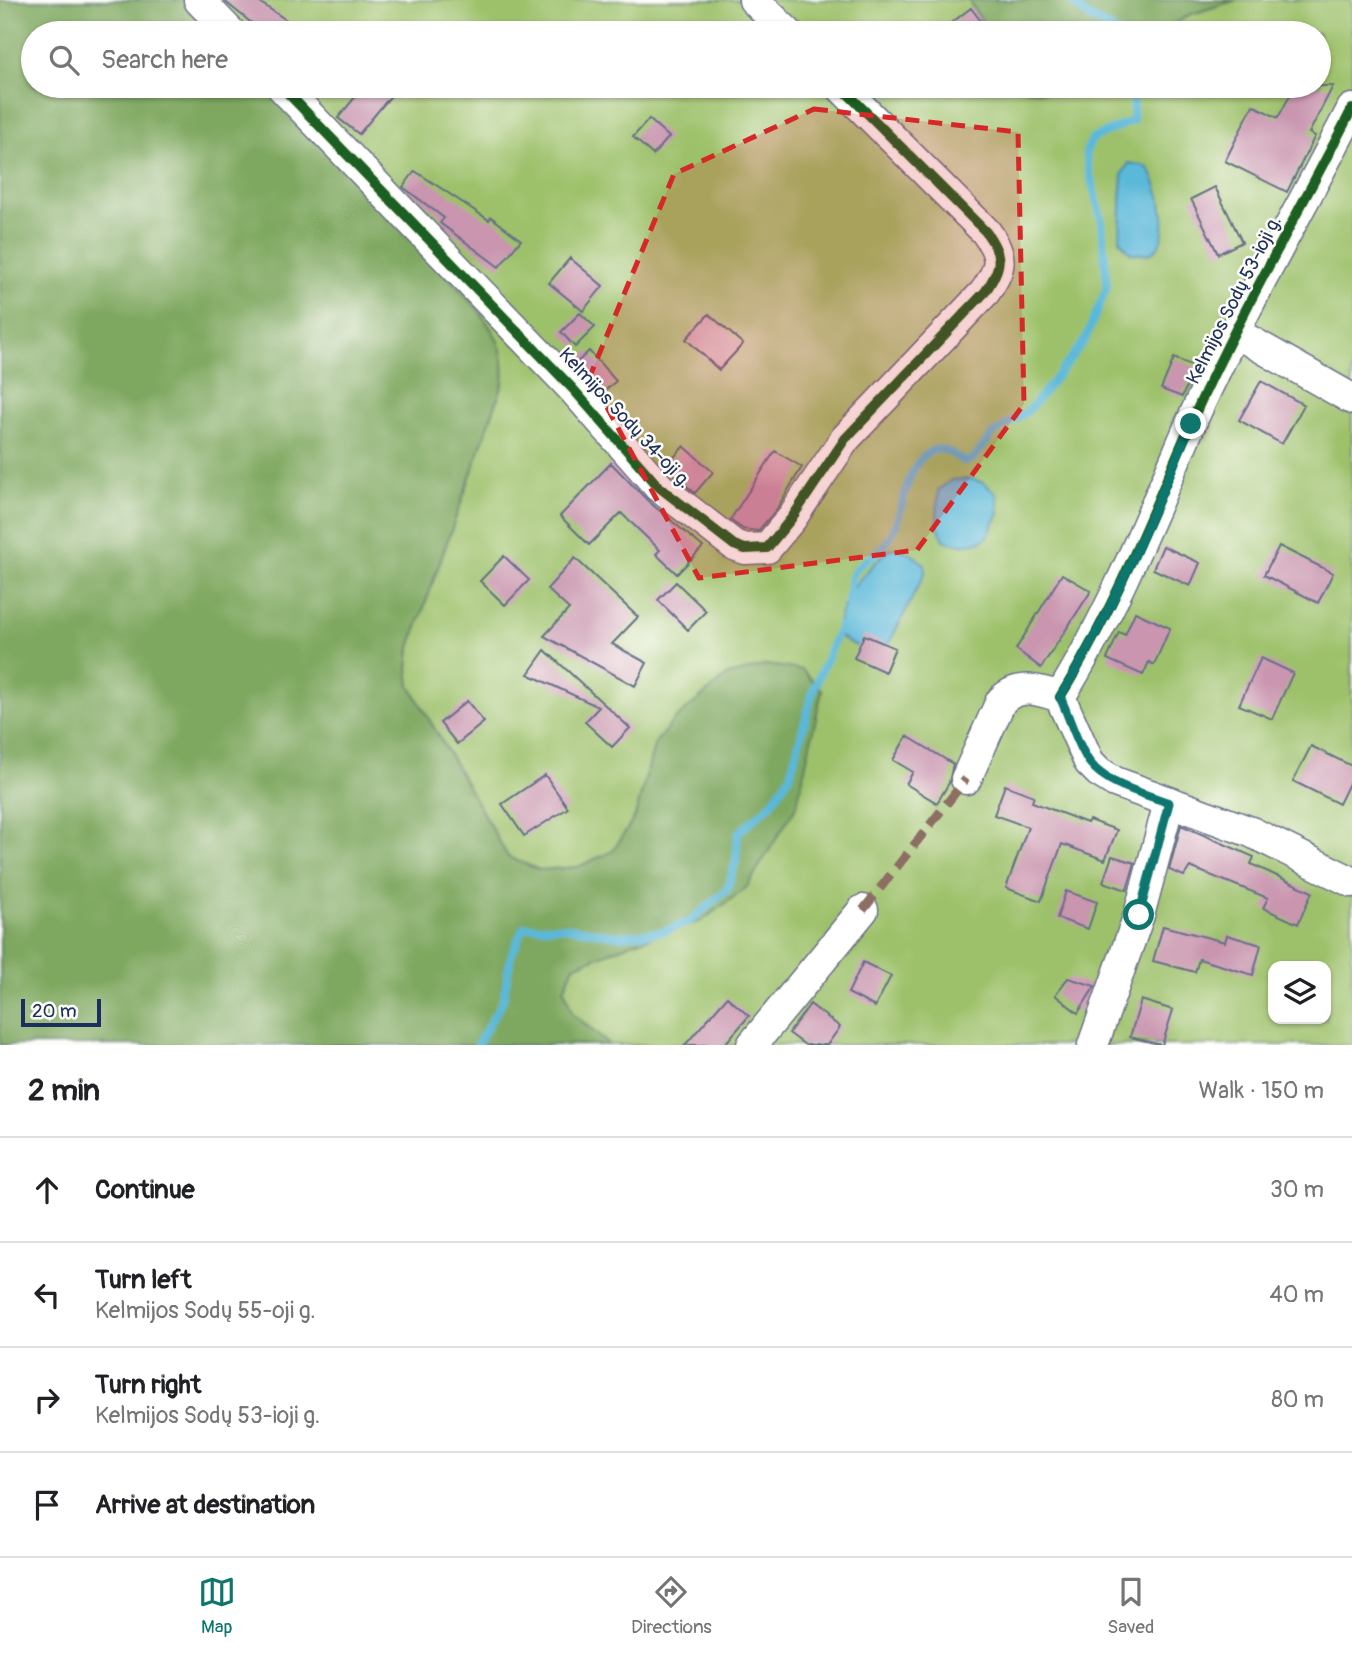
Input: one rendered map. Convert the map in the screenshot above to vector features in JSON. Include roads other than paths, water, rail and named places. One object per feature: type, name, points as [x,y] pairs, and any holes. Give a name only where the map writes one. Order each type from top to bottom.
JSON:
[{"type":"street","points":[[198,0],[219,21]]},
{"type":"street","points":[[754,0],[776,21]]},
{"type":"street","name":"Kelmijos Sodų 34-oji g.","points":[[293,98],[573,389],[660,487],[734,545],[756,550],[767,548],[791,519],[845,439],[985,292],[996,276],[1000,260],[997,247],[986,232],[852,98]]},
{"type":"street","name":"Kelmijos Sodų 53-ioji g.","points":[[1060,697],[1084,658],[1142,541],[1191,424],[1236,333],[1352,109]]},
{"type":"street","points":[[1236,333],[1352,399]]},
{"type":"street","points":[[966,779],[1001,701],[1009,693],[1035,689],[1060,697],[1089,762],[1115,782],[1251,832],[1352,882]]},
{"type":"street","points":[[1093,1045],[1139,915],[1169,803]]},
{"type":"street","points":[[752,1045],[863,910]]},
{"type":"water","points":[[1129,163],[1146,166],[1160,198],[1163,213],[1161,239],[1157,249],[1148,254],[1131,253],[1120,241],[1122,174]]},
{"type":"water","points":[[972,479],[984,483],[997,494],[999,513],[987,538],[982,541],[966,544],[944,540],[937,524],[938,490],[951,480]]},
{"type":"water","points":[[890,549],[900,549],[913,555],[925,565],[925,573],[886,649],[860,647],[837,634],[842,610],[854,587],[871,566]]},
{"type":"waterway","points":[[1070,0],[1097,21]]},
{"type":"waterway","points":[[848,604],[854,571],[886,543],[897,521],[914,468],[922,458],[931,451],[941,449],[966,462],[974,458],[993,434],[1029,410],[1085,340],[1107,287],[1102,222],[1086,152],[1092,139],[1133,120],[1133,98]]},
{"type":"waterway","points":[[477,1045],[503,1000],[511,956],[524,927],[565,927],[619,936],[661,932],[689,922],[727,890],[736,861],[738,833],[771,804],[790,776],[813,691],[840,626]]}]
